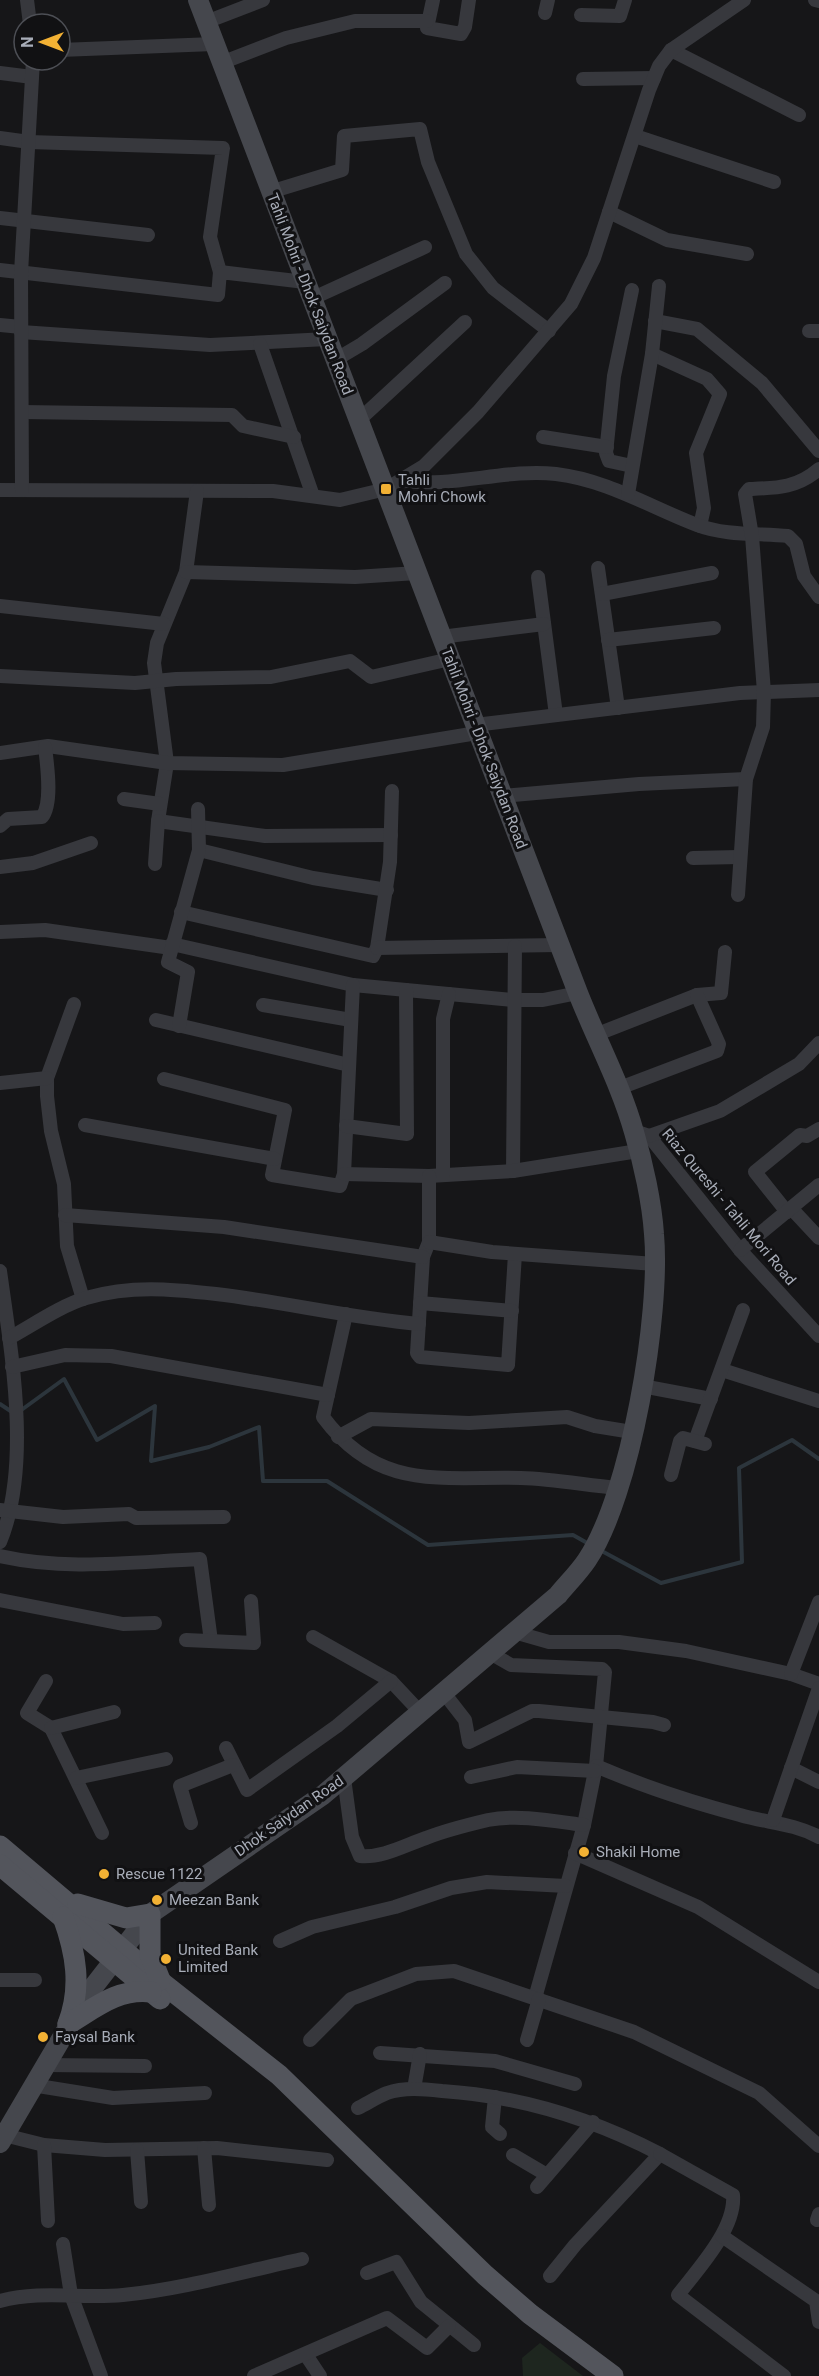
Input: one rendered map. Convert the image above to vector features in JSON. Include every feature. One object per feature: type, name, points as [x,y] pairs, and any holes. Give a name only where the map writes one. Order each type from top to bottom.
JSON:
[{"type":"main road","points":[[0,1846],[63,1908],[295,2102],[508,2307],[595,2376]]},
{"type":"main road","points":[[0,1865],[63,1908],[116,1917],[133,1918],[150,1914],[150,1954],[156,1987],[279,2075],[485,2275],[530,2314],[613,2376]]},
{"type":"main road","points":[[63,1908],[76,1963],[77,1988],[68,2024]]},
{"type":"main road","points":[[68,2024],[116,1995],[156,1987]]},
{"type":"street","name":"Tahli Mohri - Dhok Saiydan Road","points":[[198,0],[359,420],[394,484],[417,573],[441,637],[578,993],[617,1089],[641,1139],[654,1233],[655,1264],[648,1361],[632,1431],[609,1513]]},
{"type":"street","points":[[206,22],[263,0]]},
{"type":"street","points":[[433,0],[427,28],[460,34],[465,27],[469,0]]},
{"type":"street","points":[[581,15],[620,16],[625,0]]},
{"type":"street","points":[[394,484],[424,466],[478,412],[571,304],[594,258],[654,78],[671,50],[742,0]]},
{"type":"street","points":[[221,63],[286,38],[356,21],[427,21]]},
{"type":"street","points":[[72,50],[214,44]]},
{"type":"street","points":[[671,50],[799,116]]},
{"type":"street","points":[[22,490],[21,273],[26,223],[32,72]]},
{"type":"street","points":[[0,73],[32,77]]},
{"type":"street","points":[[583,79],[654,78]]},
{"type":"street","points":[[270,192],[342,170],[344,136],[420,129],[428,162],[466,255],[493,288],[549,331]]},
{"type":"street","points":[[636,136],[774,182]]},
{"type":"street","points":[[0,138],[29,142],[223,148],[210,237],[220,272],[218,295],[0,270]]},
{"type":"street","points":[[609,212],[667,240],[747,255]]},
{"type":"street","points":[[0,218],[26,223],[148,235]]},
{"type":"street","points":[[220,272],[308,290],[425,247]]},
{"type":"street","points":[[335,360],[362,344],[445,283]]},
{"type":"street","points":[[628,494],[652,354],[659,286]]},
{"type":"street","points":[[632,290],[614,376],[607,447],[609,461],[632,466]]},
{"type":"street","points":[[656,321],[687,325],[762,383],[817,446]]},
{"type":"street","points":[[359,420],[465,322]]},
{"type":"street","points":[[0,325],[21,330],[210,345],[327,339]]},
{"type":"street","points":[[260,344],[313,496]]},
{"type":"street","points":[[652,354],[707,379],[720,394],[696,453],[704,508],[700,526]]},
{"type":"street","points":[[22,412],[232,415],[243,426],[294,437]]},
{"type":"street","points":[[543,437],[607,447]]},
{"type":"street","points":[[738,895],[746,779],[763,726],[764,692],[752,536],[745,494],[749,489],[777,488],[805,481],[819,469]]},
{"type":"street","points":[[0,490],[273,491],[340,500],[394,484],[479,476],[555,473],[603,483],[700,526],[752,536],[788,536],[795,544],[804,576],[819,597]]},
{"type":"street","points":[[155,864],[160,804],[167,764],[154,681],[157,643],[186,572],[197,491]]},
{"type":"street","points":[[598,568],[618,708]]},
{"type":"street","points":[[186,572],[356,577],[417,573]]},
{"type":"street","points":[[602,594],[712,573]]},
{"type":"street","points":[[538,577],[556,715]]},
{"type":"street","points":[[0,606],[164,624]]},
{"type":"street","points":[[441,637],[544,624]]},
{"type":"street","points":[[608,640],[714,628]]},
{"type":"street","points":[[0,676],[135,683],[271,677],[350,661],[371,677],[450,659]]},
{"type":"street","points":[[0,753],[45,747],[167,764],[283,765],[556,715],[764,692],[819,690]]},
{"type":"street","points":[[0,826],[8,819],[42,817],[46,812],[48,774],[45,747]]},
{"type":"street","points":[[502,796],[639,784],[746,779]]},
{"type":"street","points":[[181,912],[373,956],[377,948],[387,890],[392,791]]},
{"type":"street","points":[[123,799],[160,804]]},
{"type":"street","points":[[179,1026],[188,972],[168,962],[199,850],[198,809]]},
{"type":"street","points":[[158,821],[265,836],[391,835]]},
{"type":"street","points":[[0,860],[0,866],[33,863],[91,843]]},
{"type":"street","points":[[199,850],[313,878],[387,890]]},
{"type":"street","points":[[693,858],[739,856]]},
{"type":"street","points":[[0,932],[45,930],[171,946],[353,985],[513,1000],[543,1000],[578,993]]},
{"type":"street","points":[[377,948],[559,945]]},
{"type":"street","points":[[513,1171],[515,946]]},
{"type":"street","points":[[595,1035],[697,995],[721,993],[725,952]]},
{"type":"street","points":[[164,1079],[285,1110],[272,1175],[340,1186],[345,1174],[353,985]]},
{"type":"street","points":[[346,1126],[407,1134],[406,990]]},
{"type":"street","points":[[449,994],[443,1019],[436,1176],[429,1242],[423,1257],[417,1353],[420,1357],[506,1366],[509,1363],[515,1254]]},
{"type":"street","points":[[617,1089],[717,1051],[718,1044],[697,995]]},
{"type":"street","points":[[74,1004],[47,1078],[49,1119],[64,1184],[68,1246],[84,1299]]},
{"type":"street","points":[[263,1005],[351,1020]]},
{"type":"street","points":[[156,1020],[349,1065]]},
{"type":"street","points":[[345,1174],[436,1176],[513,1171],[641,1139],[720,1111],[799,1064],[819,1043]]},
{"type":"street","points":[[0,1083],[47,1078]]},
{"type":"street","points":[[85,1125],[275,1159]]},
{"type":"street","points":[[819,1129],[807,1136],[800,1135],[755,1172],[789,1210],[819,1238]]},
{"type":"street","name":"Riaz Qureshi - Tahli Mori Road","points":[[641,1139],[819,1336]]},
{"type":"street","points":[[740,1250],[819,1185]]},
{"type":"street","points":[[65,1215],[224,1227],[423,1257]]},
{"type":"street","points":[[429,1242],[515,1254],[655,1264]]},
{"type":"street","points":[[0,1271],[16,1401],[15,1478],[4,1511],[0,1542]]},
{"type":"street","points":[[9,1338],[84,1299],[125,1288],[154,1287],[278,1301],[346,1314],[419,1324]]},
{"type":"street","points":[[420,1303],[512,1311]]},
{"type":"street","points":[[671,1475],[680,1441],[683,1438],[700,1443],[711,1399],[743,1310]]},
{"type":"street","points":[[346,1314],[323,1417],[338,1437],[358,1454],[397,1473],[416,1477],[524,1478],[617,1488]]},
{"type":"street","points":[[12,1367],[65,1355],[111,1356],[328,1395]]},
{"type":"street","points":[[722,1370],[819,1401]]},
{"type":"street","points":[[642,1386],[711,1399]]},
{"type":"street","points":[[338,1437],[371,1419],[469,1424],[567,1418],[596,1426],[632,1431]]},
{"type":"street","points":[[4,1511],[63,1517],[129,1514],[136,1518],[224,1517]]},
{"type":"street","name":"Dhok Saiydan Road","points":[[4,2130],[68,2024],[117,1954],[150,1914],[231,1856],[323,1796],[558,1595],[588,1559],[609,1513]]},
{"type":"street","points":[[0,1556],[38,1564],[68,1566],[200,1559],[210,1641]]},
{"type":"street","points":[[0,1600],[123,1624],[155,1623]]},
{"type":"street","points":[[186,1640],[254,1643],[251,1601]]},
{"type":"street","points":[[791,1674],[817,1611]]},
{"type":"street","points":[[514,1632],[549,1642],[619,1642],[686,1651],[791,1674],[819,1686],[773,1820]]},
{"type":"street","points":[[313,1637],[391,1681],[421,1713]]},
{"type":"street","points":[[490,1653],[511,1665],[604,1670],[595,1768],[584,1825],[527,2040]]},
{"type":"street","points":[[46,1681],[27,1713],[51,1728],[102,1833]]},
{"type":"street","points":[[226,1748],[243,1786],[247,1790],[252,1788],[337,1726],[391,1681]]},
{"type":"street","points":[[444,1693],[465,1720],[469,1742],[532,1712],[664,1725]]},
{"type":"street","points":[[51,1728],[114,1712]]},
{"type":"street","points":[[76,1778],[166,1759]]},
{"type":"street","points":[[191,1823],[180,1786],[233,1766]]},
{"type":"street","points":[[471,1777],[517,1767],[595,1768],[742,1816],[773,1820],[819,1837]]},
{"type":"street","points":[[791,1768],[819,1782]]},
{"type":"street","points":[[344,1778],[352,1837],[360,1856],[370,1857],[385,1853],[428,1837],[491,1820],[520,1819],[584,1825]]},
{"type":"street","points":[[575,1853],[698,1906],[819,1982]]},
{"type":"street","points":[[280,1941],[312,1927],[395,1907],[451,1888],[487,1882],[566,1886]]},
{"type":"street","points":[[310,2040],[351,1999],[416,1974],[454,1971],[634,2032],[759,2093],[819,2146]]},
{"type":"street","points":[[0,1980],[35,1980]]},
{"type":"street","points":[[380,2052],[495,2061],[575,2084]]},
{"type":"street","points":[[414,2089],[420,2054]]},
{"type":"street","points":[[45,2064],[145,2066]]},
{"type":"street","points":[[32,2085],[113,2098],[205,2093]]},
{"type":"street","points":[[358,2108],[388,2093],[414,2089],[495,2097],[554,2109],[593,2122],[660,2154],[733,2195],[733,2202],[722,2236],[678,2295],[784,2376]]},
{"type":"street","points":[[495,2097],[492,2127],[500,2134]]},
{"type":"street","points":[[537,2187],[593,2122]]},
{"type":"street","points":[[4,2130],[44,2145],[105,2150],[204,2148],[301,2155],[327,2160]]},
{"type":"street","points":[[44,2145],[48,2221]]},
{"type":"street","points":[[204,2148],[209,2205]]},
{"type":"street","points":[[137,2150],[141,2202]]},
{"type":"street","points":[[550,2276],[575,2245],[660,2154]]},
{"type":"street","points":[[513,2155],[547,2175]]},
{"type":"street","points":[[722,2236],[818,2298],[819,2322]]},
{"type":"street","points":[[63,2244],[71,2295],[100,2376]]},
{"type":"street","points":[[0,2301],[24,2295],[118,2295],[159,2291],[302,2259]]},
{"type":"street","points":[[367,2273],[396,2262],[421,2302],[474,2345]]},
{"type":"street","points":[[258,2375],[387,2318],[427,2348],[449,2326]]},
{"type":"street","points":[[306,2355],[320,2376]]},
{"type":"shaded area","points":[[540,2343],[583,2376],[523,2376],[522,2358]]},
{"type":"waterway","points":[[20,1411],[64,1379],[97,1440],[155,1406],[151,1461],[209,1447],[259,1427],[263,1481],[327,1481],[428,1545],[573,1535],[589,1544]]},
{"type":"waterway","points":[[0,1404],[12,1412]]},
{"type":"waterway","points":[[598,1549],[661,1583],[742,1562],[739,1468],[792,1440],[819,1459]]},
{"type":"place","name":"Tahli Mohri Chowk","points":[[386,489]]},
{"type":"place","name":"Shakil Home","points":[[584,1852]]},
{"type":"place","name":"Rescue 1122","points":[[104,1874]]},
{"type":"place","name":"Meezan Bank","points":[[157,1900]]},
{"type":"place","name":"United Bank Limited","points":[[166,1959]]},
{"type":"place","name":"Faysal Bank","points":[[43,2037]]}]
